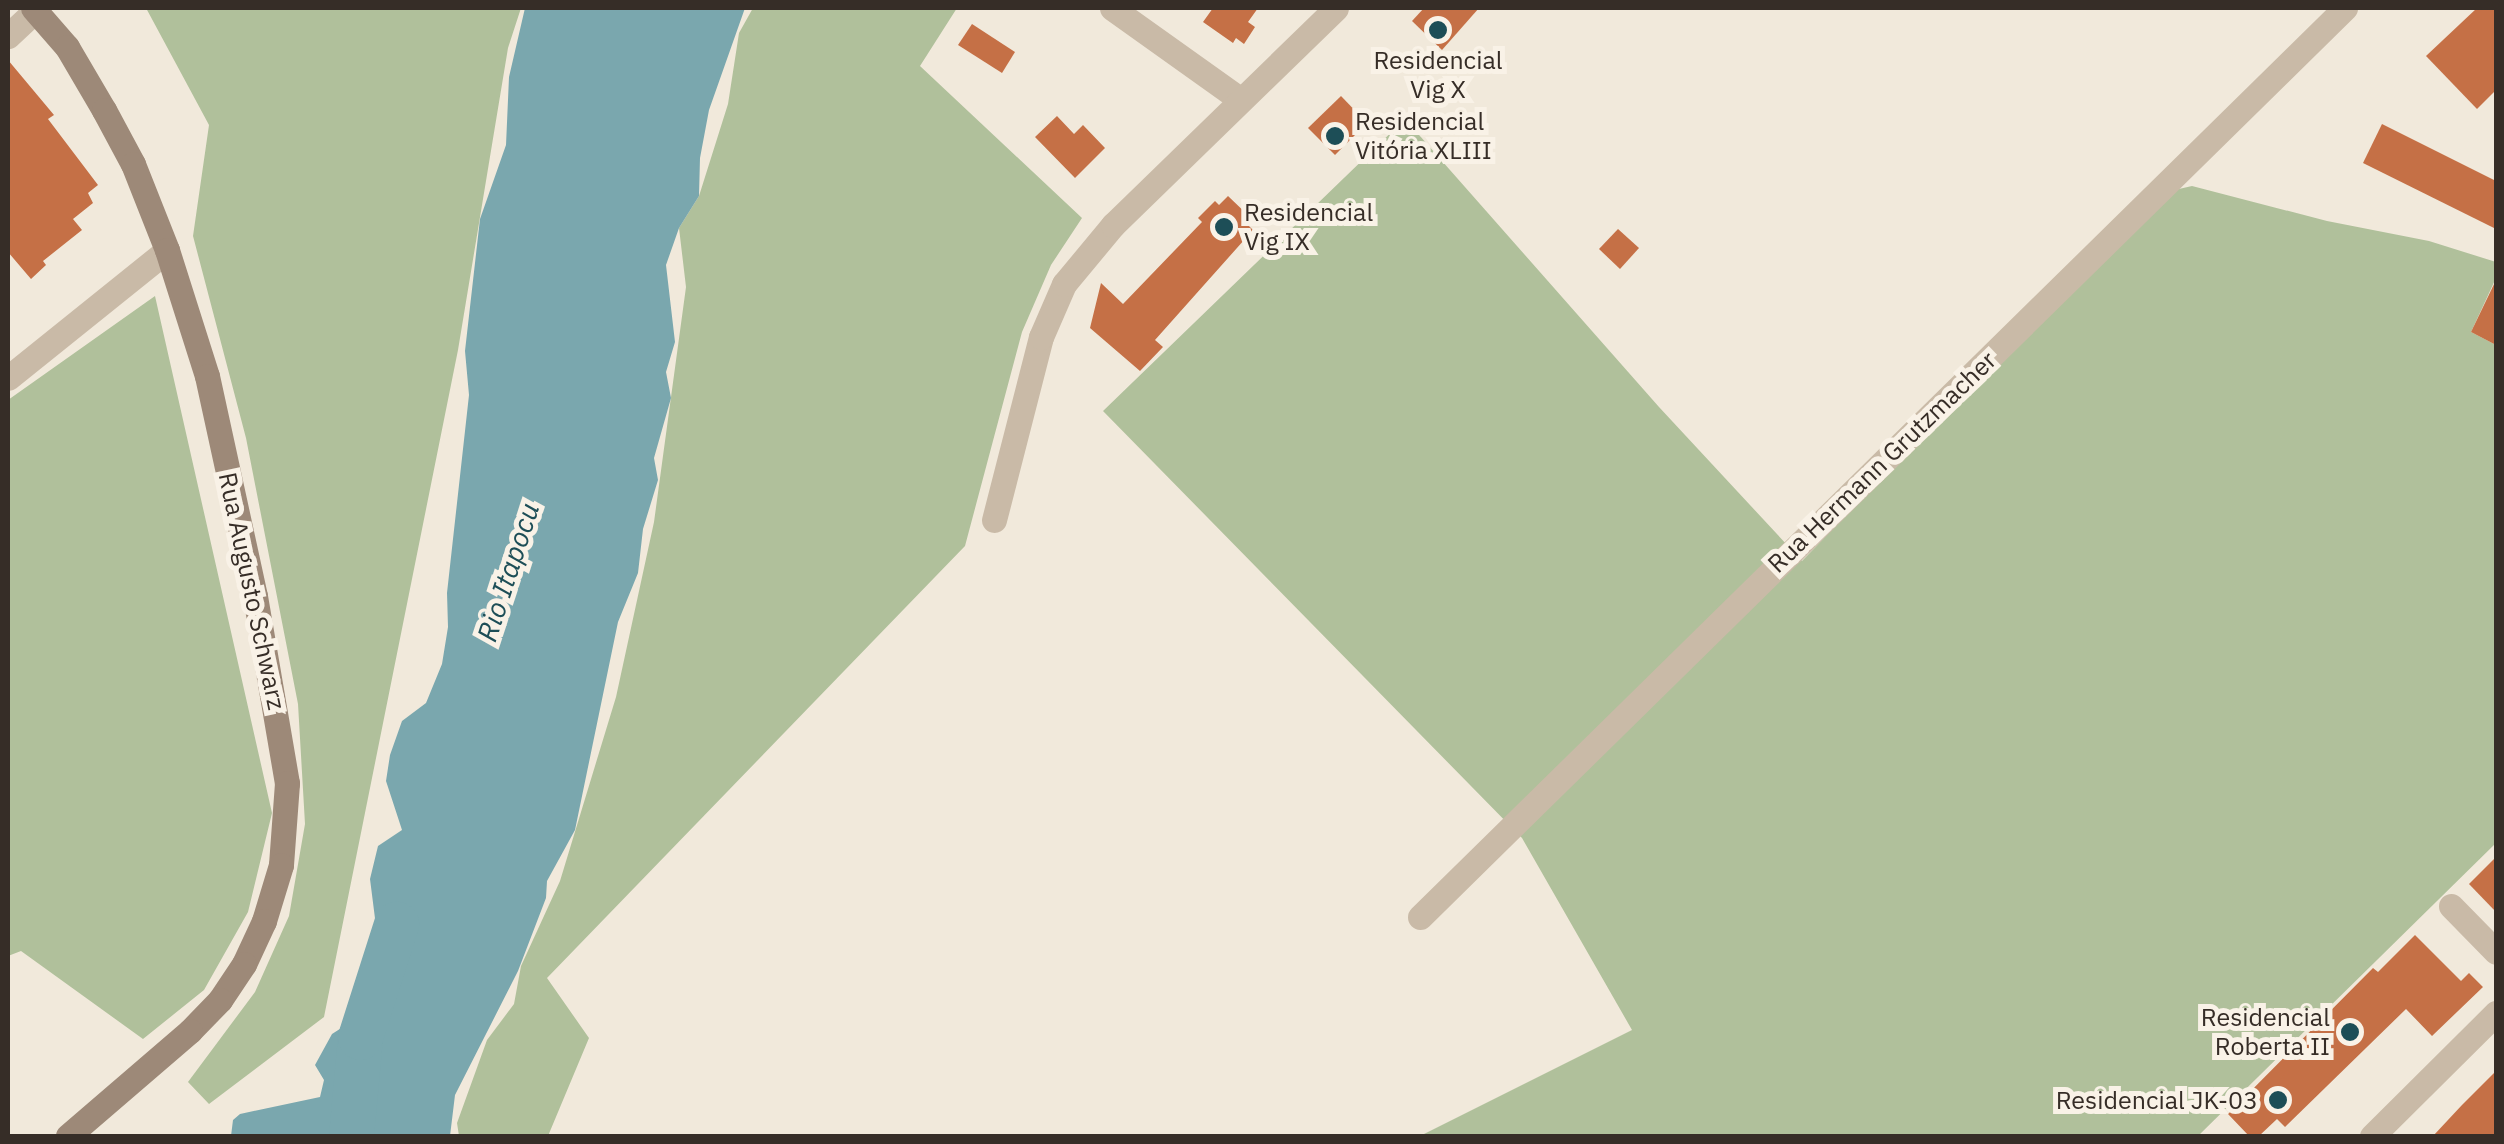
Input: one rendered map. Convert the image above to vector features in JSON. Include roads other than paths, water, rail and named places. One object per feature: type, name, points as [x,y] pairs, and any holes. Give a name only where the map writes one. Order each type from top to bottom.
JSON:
[{"type":"main road","name":"Rua Augusto Schwarz","points":[[29,8],[67,47],[111,124],[167,250],[206,376],[280,724],[287,783],[281,865],[264,921],[220,1000],[68,1136]]},
{"type":"street","points":[[8,17],[29,8]]},
{"type":"street","points":[[8,36],[29,8]]},
{"type":"street","points":[[1112,8],[1241,100]]},
{"type":"street","points":[[994,520],[1040,337],[1064,284],[1114,224],[1336,8]]},
{"type":"street","name":"Rua Hermann Grutzmacher","points":[[1420,917],[2334,11]]},
{"type":"street","points":[[8,378],[167,250]]},
{"type":"street","points":[[2451,906],[2496,952]]},
{"type":"street","points":[[2372,1136],[2496,1013]]},
{"type":"water","points":[[525,8],[745,8],[709,110],[700,158],[699,196],[679,228],[666,265],[675,342],[666,372],[671,398],[654,458],[658,480],[643,529],[638,573],[618,622],[575,830],[547,881],[546,898],[518,971],[455,1095],[450,1136],[231,1136],[233,1120],[240,1114],[320,1097],[324,1080],[315,1065],[332,1034],[382,1002],[385,983],[395,981],[392,976],[379,980],[371,973],[379,950],[370,879],[378,846],[402,830],[386,781],[390,755],[402,721],[426,703],[442,664],[469,395],[465,351],[480,219],[506,145],[509,77]]},
{"type":"waterway","name":"Rio Itapocu","points":[[351,1136],[360,1037],[396,924]]},
{"type":"place","name":"Residencial Vig X","points":[[1438,30]]},
{"type":"place","name":"Residencial Vitória XLIII","points":[[1335,136]]},
{"type":"place","name":"Residencial Vig IX","points":[[1224,227]]},
{"type":"place","name":"Residencial Roberta II","points":[[2350,1032]]},
{"type":"place","name":"Residencial JK-03","points":[[2278,1100]]}]
